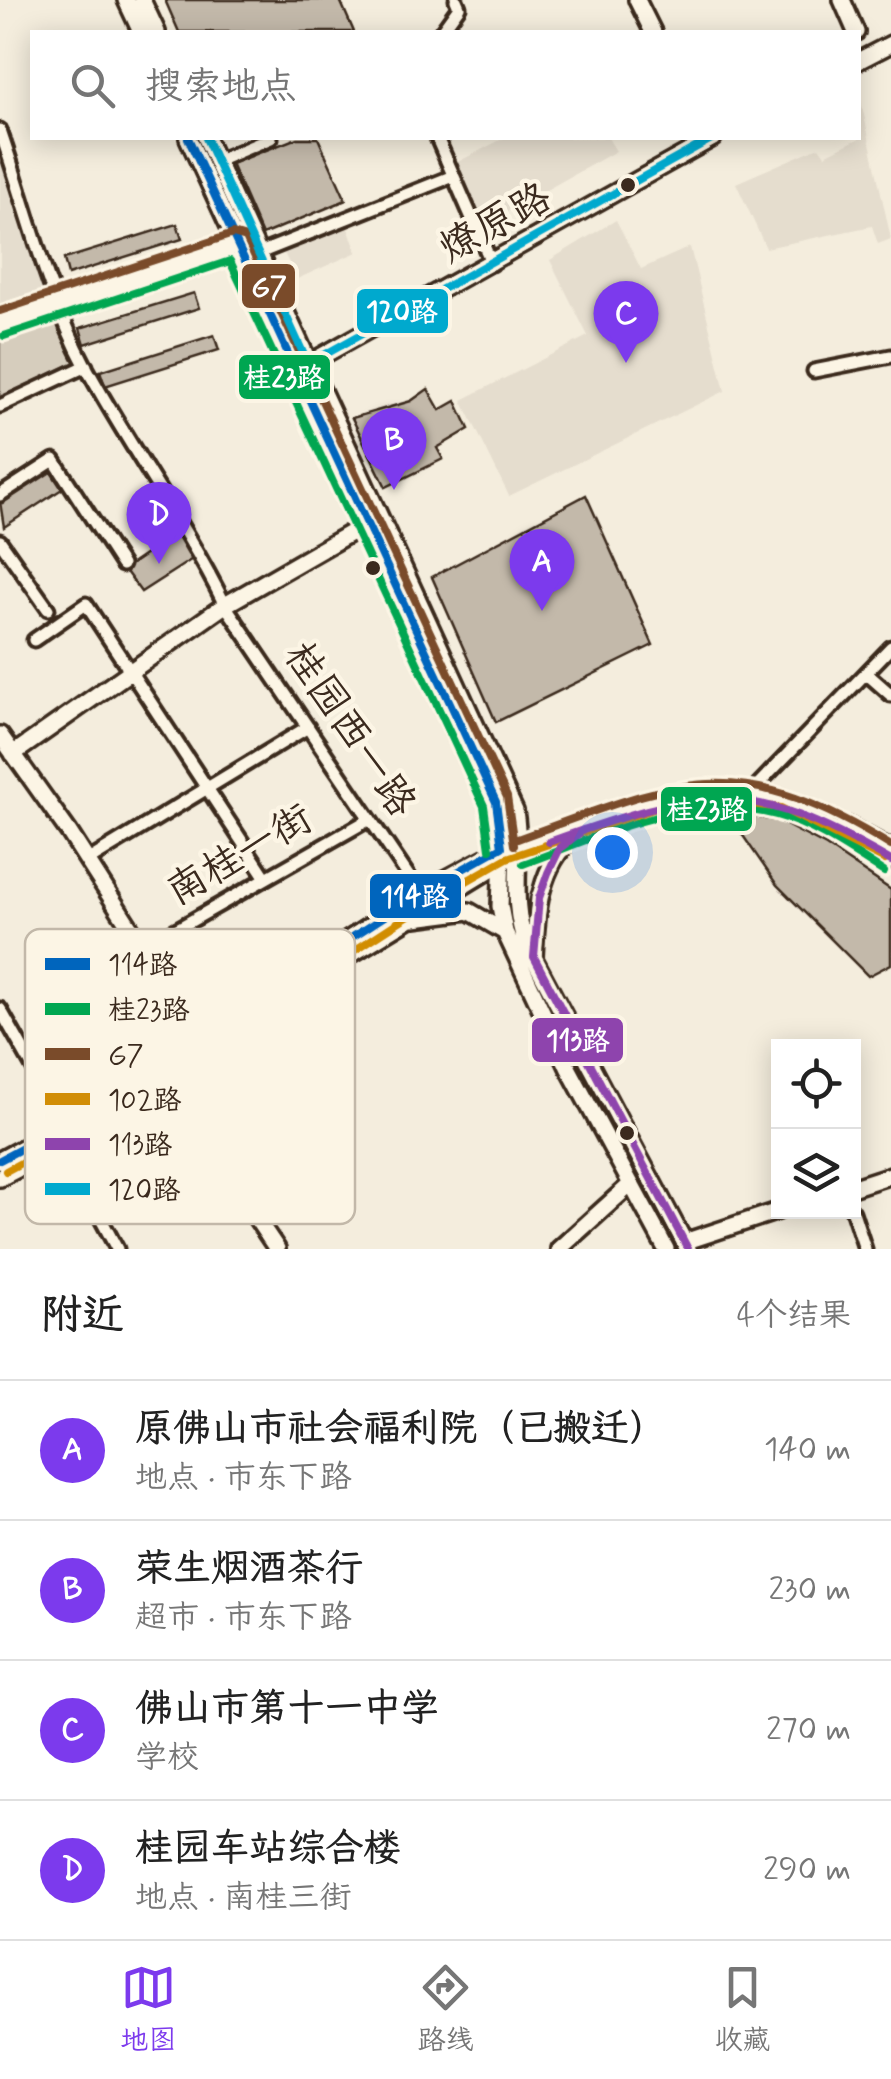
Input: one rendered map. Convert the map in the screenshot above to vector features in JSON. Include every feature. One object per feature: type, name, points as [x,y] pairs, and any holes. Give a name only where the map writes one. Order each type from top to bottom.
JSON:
[{"type":"main road","points":[[126,0],[139,30]]},
{"type":"main road","points":[[142,0],[156,30]]},
{"type":"main road","points":[[637,0],[652,30]]},
{"type":"main road","points":[[842,0],[855,30]]},
{"type":"main road","points":[[863,59],[891,44]]},
{"type":"main road","points":[[189,140],[248,247]]},
{"type":"main road","points":[[207,140],[248,247],[302,367],[509,797],[519,847],[515,879],[518,922],[686,1246],[771,1215]]},
{"type":"main road","name":"燎原路","points":[[302,367],[492,264],[706,140]]},
{"type":"main road","points":[[0,324],[248,247]]},
{"type":"main road","points":[[302,367],[366,524],[496,802],[502,853],[500,906],[505,932],[569,1069],[666,1249]]},
{"type":"main road","points":[[13,754],[225,605],[366,524]]},
{"type":"main road","points":[[0,735],[130,929]]},
{"type":"main road","points":[[355,935],[420,893],[502,853],[674,790],[716,786],[786,796],[891,849]]},
{"type":"main road","points":[[519,847],[677,798],[722,794],[780,803],[891,861]]},
{"type":"main road","points":[[534,956],[539,898],[548,873],[560,848],[583,830]]},
{"type":"main road","points":[[355,953],[502,853]]},
{"type":"main road","points":[[407,919],[469,911],[505,932]]},
{"type":"main road","points":[[0,1160],[25,1146]]},
{"type":"main road","points":[[0,1178],[25,1165]]},
{"type":"main road","points":[[861,1185],[891,1175]]},
{"type":"main road","points":[[559,1249],[631,1184]]},
{"type":"main road","points":[[260,1224],[277,1249]]},
{"type":"street","points":[[442,30],[459,7],[456,0]]},
{"type":"street","name":"桂园西一路","points":[[0,130],[60,307],[86,366],[204,562],[225,605],[420,893]]},
{"type":"street","points":[[217,162],[267,140]]},
{"type":"street","points":[[437,140],[492,264]]},
{"type":"street","points":[[248,247],[453,176]]},
{"type":"street","points":[[814,370],[891,356]]},
{"type":"street","points":[[5,404],[86,366]]},
{"type":"street","points":[[0,495],[54,460],[122,565]]},
{"type":"street","points":[[0,541],[48,609]]},
{"type":"street","points":[[34,640],[86,604],[266,878]]},
{"type":"street","points":[[752,791],[891,647]]},
{"type":"street","points":[[866,673],[891,695]]},
{"type":"street","points":[[87,861],[308,727]]},
{"type":"street","name":"南桂一街","points":[[177,929],[370,819]]},
{"type":"street","points":[[0,1009],[25,1053]]},
{"type":"street","points":[[855,1219],[865,1249]]},
{"type":"street","points":[[104,1224],[117,1249]]},
{"type":"shaded area","points":[[861,101],[891,239],[878,244],[872,226],[766,248],[736,183],[819,147],[825,155],[861,140]]},
{"type":"shaded area","points":[[500,140],[609,140],[616,151],[482,226],[454,164]]},
{"type":"shaded area","points":[[0,160],[45,289],[0,303]]},
{"type":"shaded area","points":[[616,220],[641,269],[690,247],[725,391],[509,496],[462,400],[588,336],[550,260]]},
{"type":"shaded area","points":[[346,223],[357,252],[297,279],[282,249]]},
{"type":"shaded area","points":[[55,320],[75,362],[0,398],[0,334]]},
{"type":"building","points":[[165,0],[340,0],[353,30],[178,30]]},
{"type":"building","points":[[292,140],[319,140],[346,200],[262,235],[231,164]]},
{"type":"building","points":[[177,224],[182,239],[68,275],[64,259]]},
{"type":"building","points":[[194,293],[199,308],[85,344],[80,328]]},
{"type":"building","points":[[214,335],[219,350],[105,386],[100,371]]},
{"type":"building","points":[[428,389],[440,410],[456,401],[469,429],[437,448],[443,459],[386,487],[352,418],[411,401]]},
{"type":"building","points":[[49,469],[62,489],[4,527],[0,502]]},
{"type":"building","points":[[586,495],[653,645],[496,722],[432,577]]},
{"type":"building","points":[[177,533],[194,558],[141,592],[124,569]]},
{"type":"building","points":[[734,813],[780,822],[826,846],[891,890],[891,964],[868,976],[777,885],[735,824]]},
{"type":"transit line","name":"114路","points":[[189,140],[496,802],[502,847],[355,935]]},
{"type":"transit line","name":"120路","points":[[207,140],[308,364],[709,140]]},
{"type":"transit line","name":"G7","points":[[0,311],[233,234],[246,238],[507,797],[514,845]]},
{"type":"transit line","name":"桂23路","points":[[4,336],[230,261],[484,806],[490,849]]},
{"type":"transit line","name":"G7","points":[[515,840],[620,802],[704,784],[745,785],[788,795],[836,815],[891,846]]},
{"type":"transit line","name":"102路","points":[[355,950],[507,858],[675,802],[715,799],[781,808],[885,860]]},
{"type":"transit line","name":"113路","points":[[549,842],[648,810],[723,799],[797,815],[891,861]]},
{"type":"transit line","name":"桂23路","points":[[523,864],[615,829],[711,808],[776,815],[804,825],[884,872]]},
{"type":"transit line","name":"113路","points":[[583,830],[560,848],[548,873],[539,898],[534,957],[688,1249]]},
{"type":"transit line","name":"114路","points":[[0,1160],[25,1147]]},
{"type":"transit line","name":"102路","points":[[6,1171],[25,1161]]},
{"type":"place","name":"佛山市第十一中学","points":[[626,363]]},
{"type":"place","name":"荣生烟酒茶行","points":[[394,490]]},
{"type":"place","name":"桂园车站综合楼","points":[[159,564]]},
{"type":"place","name":"原佛山市社会福利院（已搬迁）","points":[[542,611]]}]
